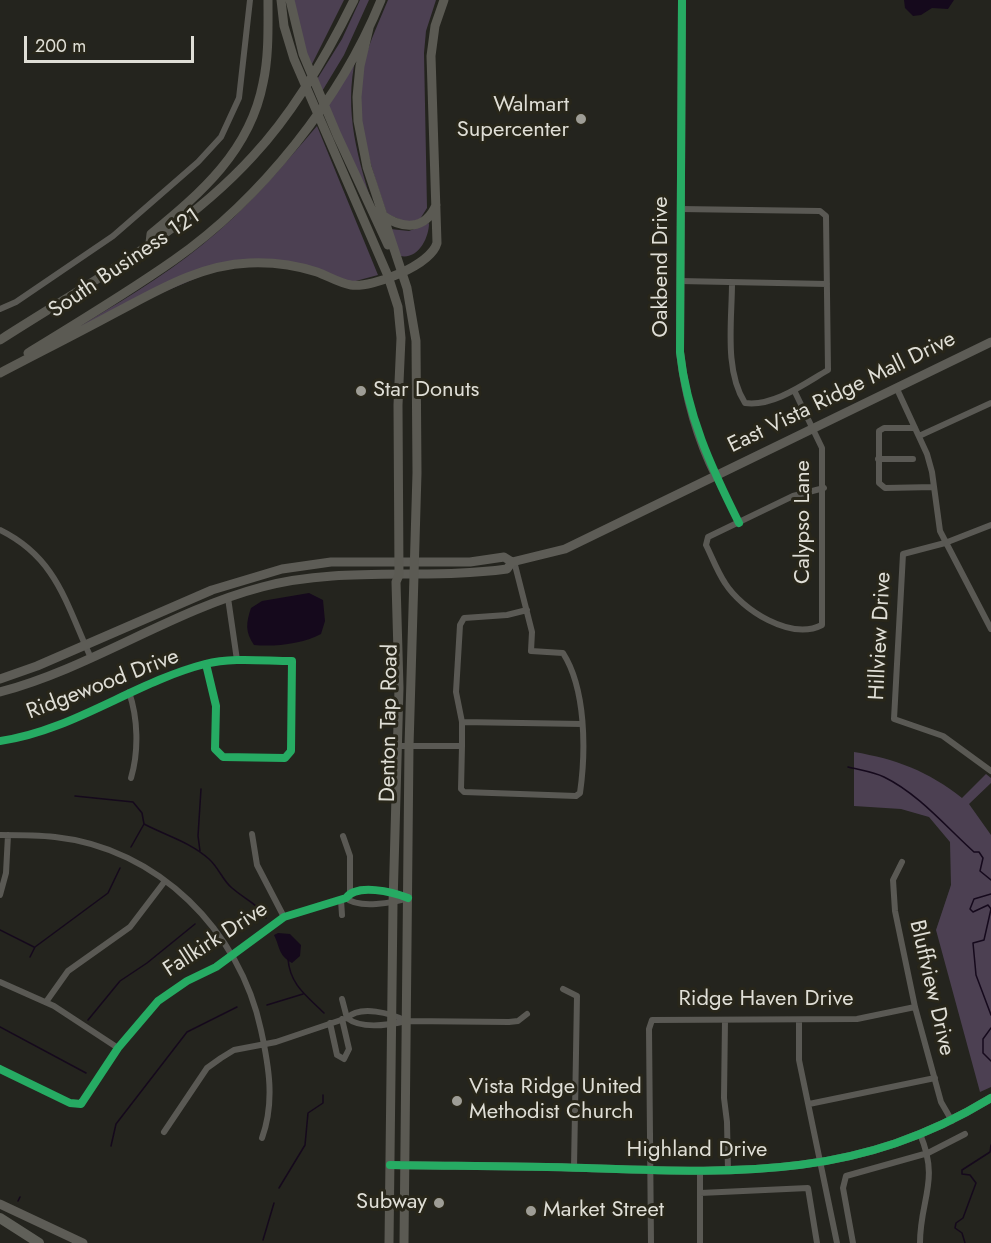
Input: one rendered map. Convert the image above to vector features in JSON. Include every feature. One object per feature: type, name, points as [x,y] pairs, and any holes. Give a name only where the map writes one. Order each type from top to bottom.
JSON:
[{"type":"highway","points":[[0,1218],[39,1243]]},
{"type":"main road","points":[[281,0],[284,26],[333,138],[385,241],[393,251]]},
{"type":"main road","points":[[290,0],[299,57]]},
{"type":"main road","name":"South Business 121","points":[[0,340],[150,243],[200,207],[255,155],[314,74],[354,0]]},
{"type":"main road","name":"South Business 121","points":[[0,371],[174,260],[213,230],[272,171],[312,125],[369,28],[381,0]]},
{"type":"main road","points":[[370,284],[401,272],[422,261],[435,250],[437,203],[431,56],[435,26],[444,0]]},
{"type":"main road","points":[[150,243],[151,234],[203,191],[227,162],[248,127],[258,105],[263,82],[269,1]]},
{"type":"main road","points":[[369,28],[360,66],[357,97],[358,121],[364,158],[393,251]]},
{"type":"main road","name":"Denton Tap Road","points":[[333,138],[388,276],[395,298],[401,338],[398,440],[399,575],[396,582],[397,746],[391,1013],[391,1243]]},
{"type":"main road","points":[[381,214],[394,224],[408,227],[426,220],[437,203]]},
{"type":"main road","name":"Denton Tap Road","points":[[393,251],[406,285],[416,341],[417,442],[409,746],[404,1243]]},
{"type":"main road","points":[[406,285],[422,261]]},
{"type":"main road","points":[[0,371],[179,280],[235,264],[271,263],[316,272],[348,284],[382,286],[395,298]]},
{"type":"main road","name":"East Vista Ridge Mall Drive","points":[[0,679],[230,583],[303,566],[331,562],[480,562],[504,557],[513,561],[565,549],[991,342]]},
{"type":"main road","points":[[398,440],[417,442]]},
{"type":"main road","name":"East Vista Ridge Mall Drive","points":[[0,692],[92,658],[228,598],[295,580],[479,573],[507,569],[513,561]]},
{"type":"main road","points":[[228,598],[230,583]]},
{"type":"main road","points":[[0,1204],[83,1243]]},
{"type":"street","points":[[0,309],[16,302],[113,236],[212,149],[230,123],[239,99],[250,0]]},
{"type":"street","name":"Oakbend Drive","points":[[682,0],[680,352],[684,384],[699,440],[739,522]]},
{"type":"street","points":[[680,209],[820,211],[826,216],[828,370],[794,390],[755,404],[745,403],[740,395],[733,364],[732,283]]},
{"type":"street","points":[[680,281],[827,284]]},
{"type":"street","points":[[897,389],[920,436],[932,472],[936,519],[945,543],[991,629]]},
{"type":"street","name":"Calypso Lane","points":[[739,522],[708,537],[706,545],[725,584],[737,598],[771,622],[811,630],[822,625],[824,488],[822,448],[794,390]]},
{"type":"street","points":[[920,436],[991,403]]},
{"type":"street","points":[[915,428],[882,429],[878,435],[878,481],[883,487],[934,487]]},
{"type":"street","points":[[878,459],[913,459]]},
{"type":"street","points":[[739,522],[793,496],[824,488]]},
{"type":"street","points":[[945,543],[991,525]]},
{"type":"street","points":[[0,530],[21,541],[46,565],[92,658]]},
{"type":"street","name":"Hillview Drive","points":[[945,543],[903,554],[894,719],[943,736],[991,771]]},
{"type":"street","points":[[513,561],[527,610],[531,632],[531,651],[563,653],[567,658],[580,701],[583,773],[580,793],[576,796],[464,792],[461,789],[462,722],[456,692],[460,625],[464,618],[507,615],[527,610]]},
{"type":"street","points":[[228,598],[237,660]]},
{"type":"street","name":"Ridgewood Drive","points":[[0,741],[54,725],[129,692],[206,664],[237,660],[292,662],[291,751],[285,758],[223,757],[215,748],[216,706],[206,664]]},
{"type":"street","points":[[129,692],[135,709],[136,762],[131,778]]},
{"type":"street","points":[[462,722],[582,724]]},
{"type":"street","points":[[397,746],[462,746]]},
{"type":"street","points":[[252,834],[257,865],[284,917]]},
{"type":"street","points":[[0,835],[56,837],[84,843],[130,860],[165,881],[208,919],[233,955],[253,994],[271,1087],[270,1106],[262,1138]]},
{"type":"street","points":[[0,895],[6,873],[8,835]]},
{"type":"street","points":[[342,915],[350,856],[343,837]]},
{"type":"street","name":"Bluffview Drive","points":[[902,862],[892,880],[895,911],[915,1007],[941,1102],[951,1121]]},
{"type":"street","points":[[46,1002],[68,971],[130,927],[165,881]]},
{"type":"street","name":"Fallkirk Drive","points":[[0,1069],[76,1105],[84,1102],[118,1048],[158,1000],[173,989],[216,967],[284,917],[346,897],[393,892],[408,898]]},
{"type":"street","name":"Fallkirk Drive","points":[[346,897],[356,903],[393,904],[408,898]]},
{"type":"street","points":[[0,982],[46,1002],[118,1048]]},
{"type":"street","points":[[562,989],[577,996],[574,1168]]},
{"type":"street","points":[[330,1023],[337,1055],[345,1059],[349,1049],[342,999]]},
{"type":"street","name":"Ridge Haven Drive","points":[[650,1170],[652,1127],[649,1103],[649,1040],[652,1020],[858,1019],[915,1007]]},
{"type":"street","points":[[165,1132],[207,1068],[234,1050],[264,1044],[345,1019],[355,1013],[391,1013],[406,1021]]},
{"type":"street","points":[[345,1019],[355,1024],[391,1024],[406,1021],[509,1022],[518,1021],[527,1014]]},
{"type":"street","points":[[725,1020],[724,1098],[728,1171]]},
{"type":"street","points":[[799,1021],[799,1060],[837,1243]]},
{"type":"street","points":[[808,1104],[935,1078]]},
{"type":"street","name":"Highland Drive","points":[[390,1165],[700,1171],[796,1167],[883,1148],[951,1121],[988,1100]]},
{"type":"street","points":[[920,1134],[931,1167],[927,1203],[920,1226],[921,1243]]},
{"type":"street","points":[[854,1243],[843,1188],[846,1176],[928,1153],[965,1134]]},
{"type":"street","points":[[650,1170],[651,1243]]},
{"type":"street","points":[[700,1171],[700,1243]]},
{"type":"street","points":[[700,1192],[808,1188],[817,1243]]},
{"type":"shaded area","points":[[292,0],[344,0],[310,68]]},
{"type":"shaded area","points":[[360,0],[369,0],[344,55],[321,93],[316,81],[342,39]]},
{"type":"shaded area","points":[[388,0],[436,0],[426,31],[424,53],[427,208],[420,219],[408,223],[387,214],[368,154],[360,114],[362,73],[369,45]]},
{"type":"shaded area","points":[[904,0],[954,0],[948,9],[932,8],[921,15],[913,16],[905,8]]},
{"type":"shaded area","points":[[356,56],[351,97],[354,135],[375,213],[329,111],[329,103]]},
{"type":"shaded area","points":[[317,126],[378,275],[352,282],[320,271],[232,263],[72,331],[155,280],[218,232],[262,188]]},
{"type":"shaded area","points":[[429,223],[425,241],[421,247],[412,255],[400,256],[390,229],[409,231]]},
{"type":"shaded area","points":[[309,593],[323,600],[325,621],[321,634],[288,644],[254,645],[247,627],[251,608],[262,601]]},
{"type":"shaded area","points":[[854,752],[884,758],[924,773],[962,798],[986,774],[991,778],[991,783],[969,804],[991,835],[991,1087],[980,1092],[936,930],[951,885],[950,842],[929,817],[901,809],[854,806]]},
{"type":"shaded area","points":[[290,934],[301,945],[300,956],[292,963],[284,957],[280,950],[274,935]]},
{"type":"waterway","points":[[848,767],[880,775],[909,793],[974,852],[979,852],[983,858],[980,871],[991,880]]},
{"type":"waterway","points":[[200,851],[198,836],[201,789]]},
{"type":"waterway","points":[[75,796],[133,802],[142,813],[144,824],[202,853],[229,885],[266,918]]},
{"type":"waterway","points":[[131,847],[144,824]]},
{"type":"waterway","points":[[30,957],[35,947],[108,893],[120,868]]},
{"type":"waterway","points":[[991,894],[974,899],[970,909],[973,912],[988,905],[991,909],[984,940],[973,943],[976,975],[991,1015]]},
{"type":"waterway","points":[[88,1020],[120,981],[147,963],[195,924]]},
{"type":"waterway","points":[[0,930],[34,947]]},
{"type":"waterway","points":[[288,959],[289,968],[296,983],[324,1013]]},
{"type":"waterway","points":[[267,1005],[303,994]]},
{"type":"waterway","points":[[111,1146],[116,1124],[187,1032],[237,1007]]},
{"type":"waterway","points":[[0,1027],[86,1073]]},
{"type":"waterway","points":[[991,1028],[983,1039],[983,1053],[991,1061]]},
{"type":"waterway","points":[[279,1188],[305,1145],[308,1113],[323,1103],[323,1095]]},
{"type":"waterway","points":[[965,1243],[962,1233],[955,1228],[956,1223],[963,1218],[976,1183],[970,1175],[962,1174],[962,1170],[990,1152],[991,1145]]},
{"type":"waterway","points":[[18,1201],[20,1197]]},
{"type":"waterway","points":[[263,1240],[274,1203]]},
{"type":"cycle path","points":[[682,0],[680,352],[694,419],[719,482],[739,523]]},
{"type":"cycle path","points":[[0,741],[27,736],[53,727],[154,682],[205,664],[237,660],[292,661],[291,751],[285,758],[223,757],[215,749],[216,706],[206,664]]},
{"type":"cycle path","points":[[0,1069],[70,1103],[81,1104],[118,1048],[158,1001],[187,981],[216,967],[284,917],[346,898],[358,891],[385,891],[408,898]]},
{"type":"cycle path","points":[[390,1165],[694,1171],[795,1166],[844,1158],[892,1144],[941,1125],[991,1098]]},
{"type":"place","name":"Walmart Supercenter","points":[[581,119]]},
{"type":"place","name":"Star Donuts","points":[[361,391]]},
{"type":"place","name":"Vista Ridge United Methodist Church","points":[[457,1101]]},
{"type":"place","name":"Subway","points":[[439,1203]]},
{"type":"place","name":"Market Street","points":[[531,1211]]}]
